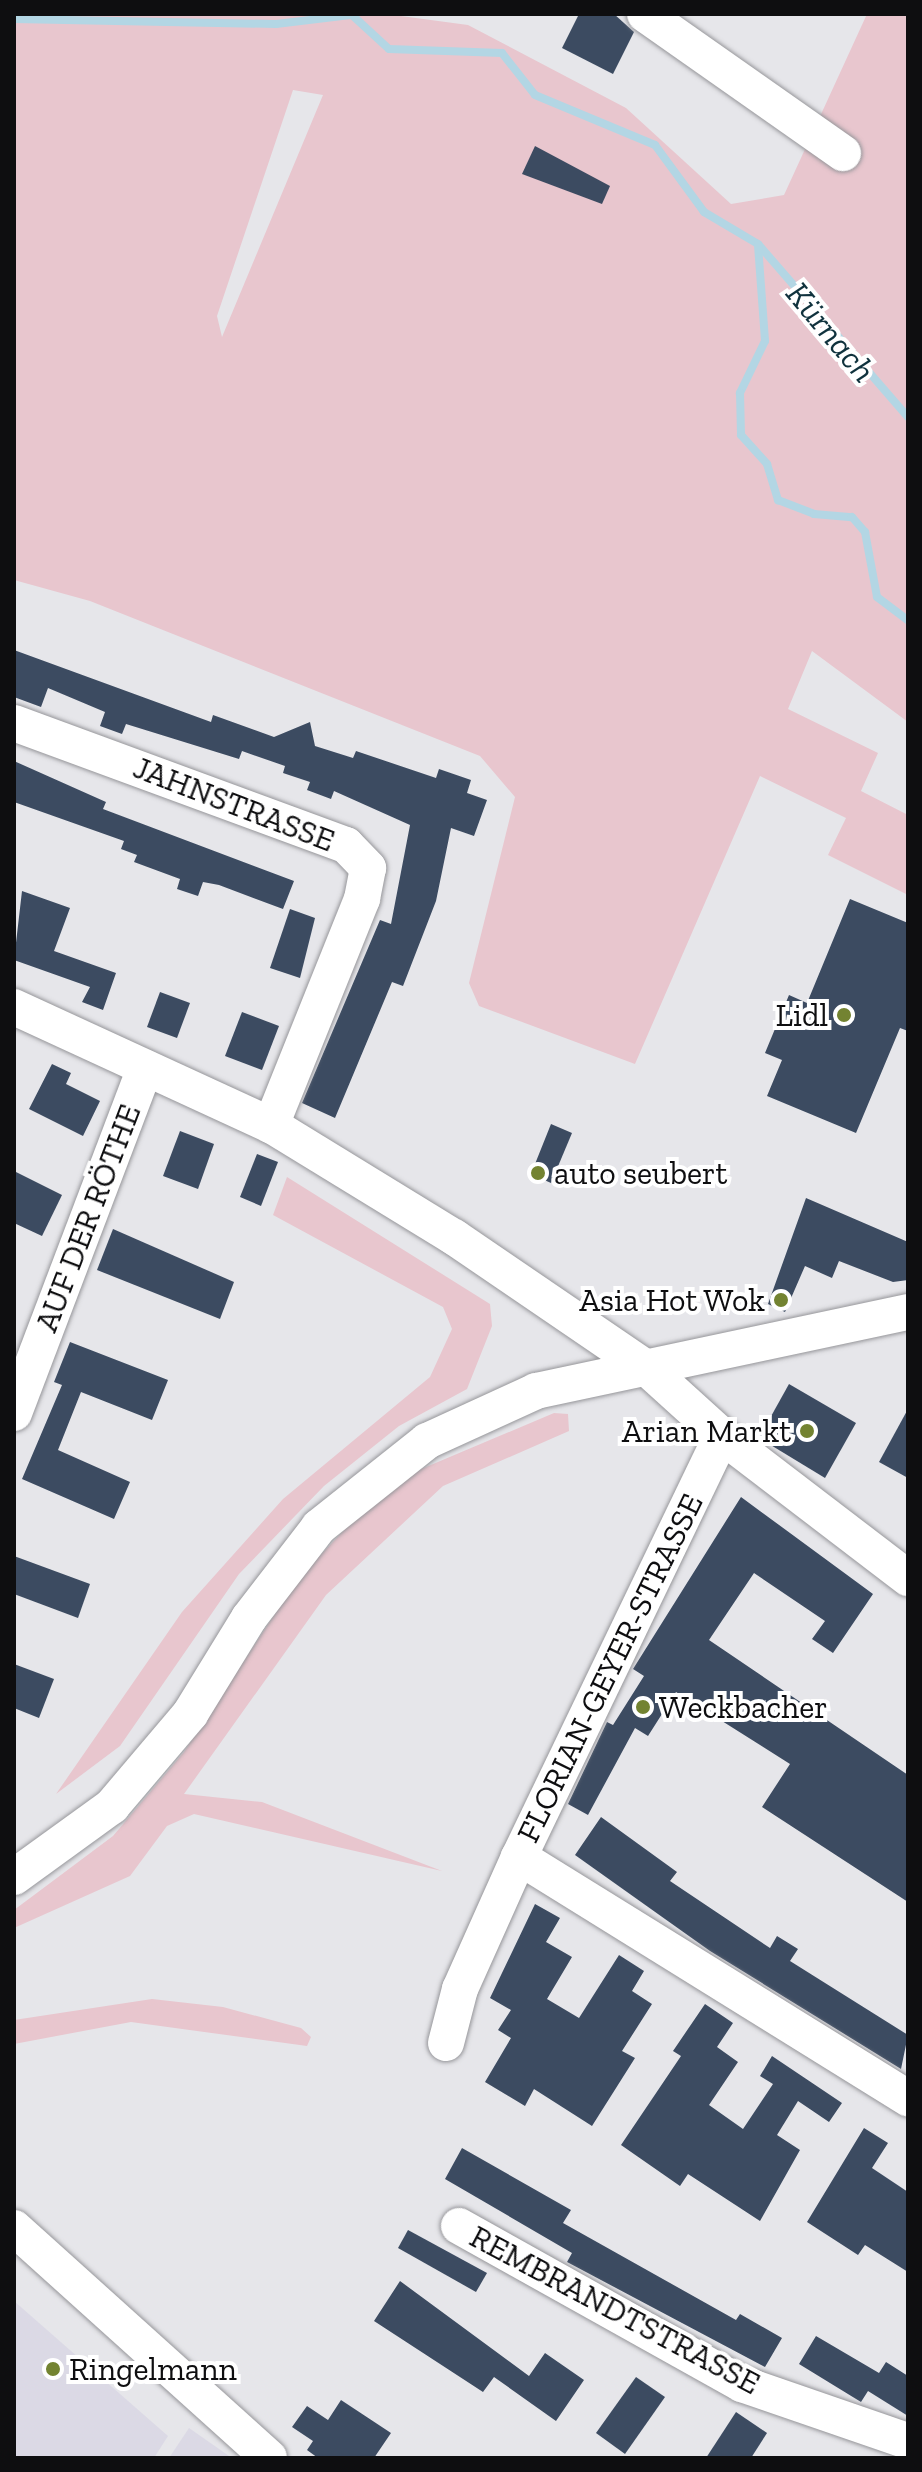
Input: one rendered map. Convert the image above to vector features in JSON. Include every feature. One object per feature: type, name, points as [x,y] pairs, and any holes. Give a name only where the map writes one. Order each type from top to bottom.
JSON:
[{"type":"street","points":[[645,14],[843,153]]},
{"type":"street","name":"JAHNSTRASSE","points":[[14,723],[346,845],[368,868],[362,899],[271,1125]]},
{"type":"street","points":[[14,1007],[271,1125],[649,1370],[722,1436],[908,1578]]},
{"type":"street","name":"AUF DER RÖTHE","points":[[14,1413],[20,1377],[145,1068]]},
{"type":"street","points":[[14,1877],[112,1806],[190,1714],[268,1591],[319,1527],[370,1482],[473,1416],[536,1391],[649,1370],[908,1312]]},
{"type":"street","name":"FLORIAN-GEYER-STRASSE","points":[[446,2043],[460,1989],[519,1857],[722,1436]]},
{"type":"street","name":"FLORIAN-GEYER-STRASSE","points":[[519,1857],[908,2098]]},
{"type":"street","name":"REMBRANDTSTRASSE","points":[[459,2226],[742,2384],[908,2441]]},
{"type":"street","points":[[14,2228],[269,2458]]},
{"type":"shaded area","points":[[14,14],[386,14],[468,25],[626,108],[731,204],[784,195],[867,14],[908,14],[908,722],[812,651],[788,709],[878,753],[861,791],[908,815],[908,895],[828,855],[846,818],[760,776],[635,1064],[479,1006],[469,983],[515,797],[480,756],[90,601],[14,580]],"holes":[[[293,90],[323,95],[222,337],[217,316]]]},
{"type":"shaded area","points":[[287,1177],[490,1304],[492,1326],[467,1389],[399,1426],[324,1486],[239,1574],[120,1746],[56,1794],[182,1612],[283,1499],[430,1377],[452,1329],[443,1307],[273,1215]]},
{"type":"shaded area","points":[[554,1413],[568,1414],[569,1431],[443,1486],[326,1595],[184,1794],[262,1802],[442,1871],[194,1814],[167,1826],[130,1876],[14,1928],[14,1910],[113,1836],[184,1752],[298,1579],[364,1509],[419,1470]]},
{"type":"shaded area","points":[[152,1999],[223,2007],[301,2028],[311,2037],[307,2046],[131,2022],[14,2044],[14,2020]]},
{"type":"shaded area","name":"Ringelmann","points":[[14,2301],[168,2436],[154,2458],[14,2458]]},
{"type":"shaded area","points":[[189,2428],[232,2458],[169,2458]]},
{"type":"building","points":[[579,14],[614,14],[634,32],[613,74],[562,48]]},
{"type":"building","points":[[535,146],[610,186],[602,204],[522,174]]},
{"type":"building","points":[[14,650],[211,722],[213,715],[274,737],[310,722],[315,746],[353,758],[356,751],[436,778],[439,769],[471,780],[467,793],[487,800],[474,836],[451,828],[436,901],[403,986],[392,982],[335,1118],[302,1103],[380,920],[391,924],[410,825],[334,791],[331,799],[307,790],[310,782],[283,773],[285,766],[242,751],[239,759],[126,724],[122,734],[100,726],[105,712],[48,688],[41,707],[14,697]]},
{"type":"building","points":[[14,761],[106,802],[103,809],[294,881],[283,909],[219,885],[203,882],[198,896],[177,889],[180,879],[134,862],[137,855],[121,849],[124,841],[14,802]]},
{"type":"building","points":[[22,891],[70,908],[54,951],[116,973],[103,1010],[82,1002],[90,987],[14,960]]},
{"type":"building","name":"Lidl","points":[[850,899],[908,923],[908,1031],[900,1028],[856,1133],[767,1096],[782,1060],[765,1053],[789,995],[807,1003]]},
{"type":"building","points":[[290,909],[315,918],[300,978],[270,968]]},
{"type":"building","points":[[160,992],[190,1003],[177,1038],[147,1027]]},
{"type":"building","points":[[242,1012],[279,1026],[262,1070],[225,1056]]},
{"type":"building","points":[[52,1064],[71,1073],[66,1084],[100,1101],[83,1136],[29,1109]]},
{"type":"building","points":[[551,1124],[572,1133],[551,1183],[531,1174]]},
{"type":"building","points":[[180,1131],[214,1144],[198,1189],[163,1176]]},
{"type":"building","points":[[257,1154],[278,1162],[261,1206],[240,1197]]},
{"type":"building","points":[[14,1171],[62,1195],[42,1236],[14,1223]]},
{"type":"building","points":[[806,1198],[908,1242],[908,1280],[893,1282],[839,1261],[832,1278],[805,1266],[785,1312],[768,1304]]},
{"type":"building","points":[[113,1229],[234,1282],[220,1319],[97,1270]]},
{"type":"building","points":[[70,1342],[168,1380],[152,1420],[81,1392],[58,1450],[130,1482],[114,1519],[22,1479],[62,1385],[54,1382]]},
{"type":"building","name":"Arian Markt","points":[[789,1384],[856,1423],[825,1478],[759,1438]]},
{"type":"building","points":[[908,1409],[908,1478],[879,1462]]},
{"type":"building","points":[[741,1497],[873,1594],[833,1653],[812,1639],[825,1621],[754,1573],[709,1640],[908,1775],[908,1902],[762,1807],[790,1764],[676,1692],[648,1736],[635,1728],[588,1815],[568,1804],[607,1722],[613,1725],[644,1676],[633,1669]]},
{"type":"building","points":[[14,1556],[90,1584],[78,1618],[14,1594]]},
{"type":"building","points":[[14,1664],[54,1679],[39,1718],[14,1708]]},
{"type":"building","points":[[601,1817],[677,1872],[670,1881],[770,1948],[777,1936],[798,1949],[790,1961],[908,2035],[901,2069],[710,1951],[575,1855]]},
{"type":"building","points":[[535,1904],[560,1918],[546,1942],[572,1957],[547,1999],[579,2018],[619,1955],[644,1971],[632,1991],[652,2004],[622,2051],[635,2058],[592,2126],[534,2089],[525,2106],[485,2082],[511,2038],[498,2030],[511,2010],[490,1998]]},
{"type":"building","points":[[705,2004],[733,2023],[717,2047],[738,2062],[709,2105],[743,2129],[773,2084],[760,2076],[772,2056],[842,2103],[829,2122],[798,2101],[777,2135],[800,2150],[760,2221],[688,2174],[680,2186],[621,2145],[681,2056],[673,2051]]},
{"type":"building","points":[[864,2128],[888,2143],[872,2168],[908,2192],[908,2272],[865,2245],[858,2255],[807,2222]]},
{"type":"building","points":[[462,2148],[571,2210],[563,2223],[736,2320],[740,2314],[782,2338],[765,2367],[567,2262],[572,2253],[445,2179]]},
{"type":"building","points":[[408,2230],[487,2273],[476,2292],[398,2248]]},
{"type":"building","points":[[400,2281],[529,2376],[545,2353],[584,2380],[556,2421],[494,2377],[483,2392],[374,2321]]},
{"type":"building","points":[[816,2336],[879,2373],[886,2362],[908,2376],[908,2416],[868,2391],[861,2402],[799,2364]]},
{"type":"building","points":[[636,2377],[665,2397],[625,2454],[596,2433]]},
{"type":"building","points":[[341,2400],[391,2433],[374,2458],[318,2458],[307,2450],[313,2441],[292,2427],[307,2406],[328,2420]]},
{"type":"building","points":[[736,2412],[767,2433],[751,2458],[706,2458]]},
{"type":"waterway","name":"Kürnach","points":[[14,19],[276,24],[352,15],[389,49],[502,53],[535,95],[655,145],[704,212],[758,244],[908,417]]},
{"type":"waterway","name":"Kürnach","points":[[758,245],[765,341],[740,393],[741,435],[767,464],[778,500],[814,514],[852,517],[865,532],[877,597],[908,620]]},
{"type":"place","name":"Lidl","points":[[844,1015]]},
{"type":"place","name":"auto seubert","points":[[538,1173]]},
{"type":"place","name":"Asia Hot Wok","points":[[781,1300]]},
{"type":"place","name":"Arian Markt","points":[[807,1431]]},
{"type":"place","name":"Weckbacher","points":[[643,1707]]},
{"type":"place","name":"Ringelmann","points":[[53,2369]]}]
